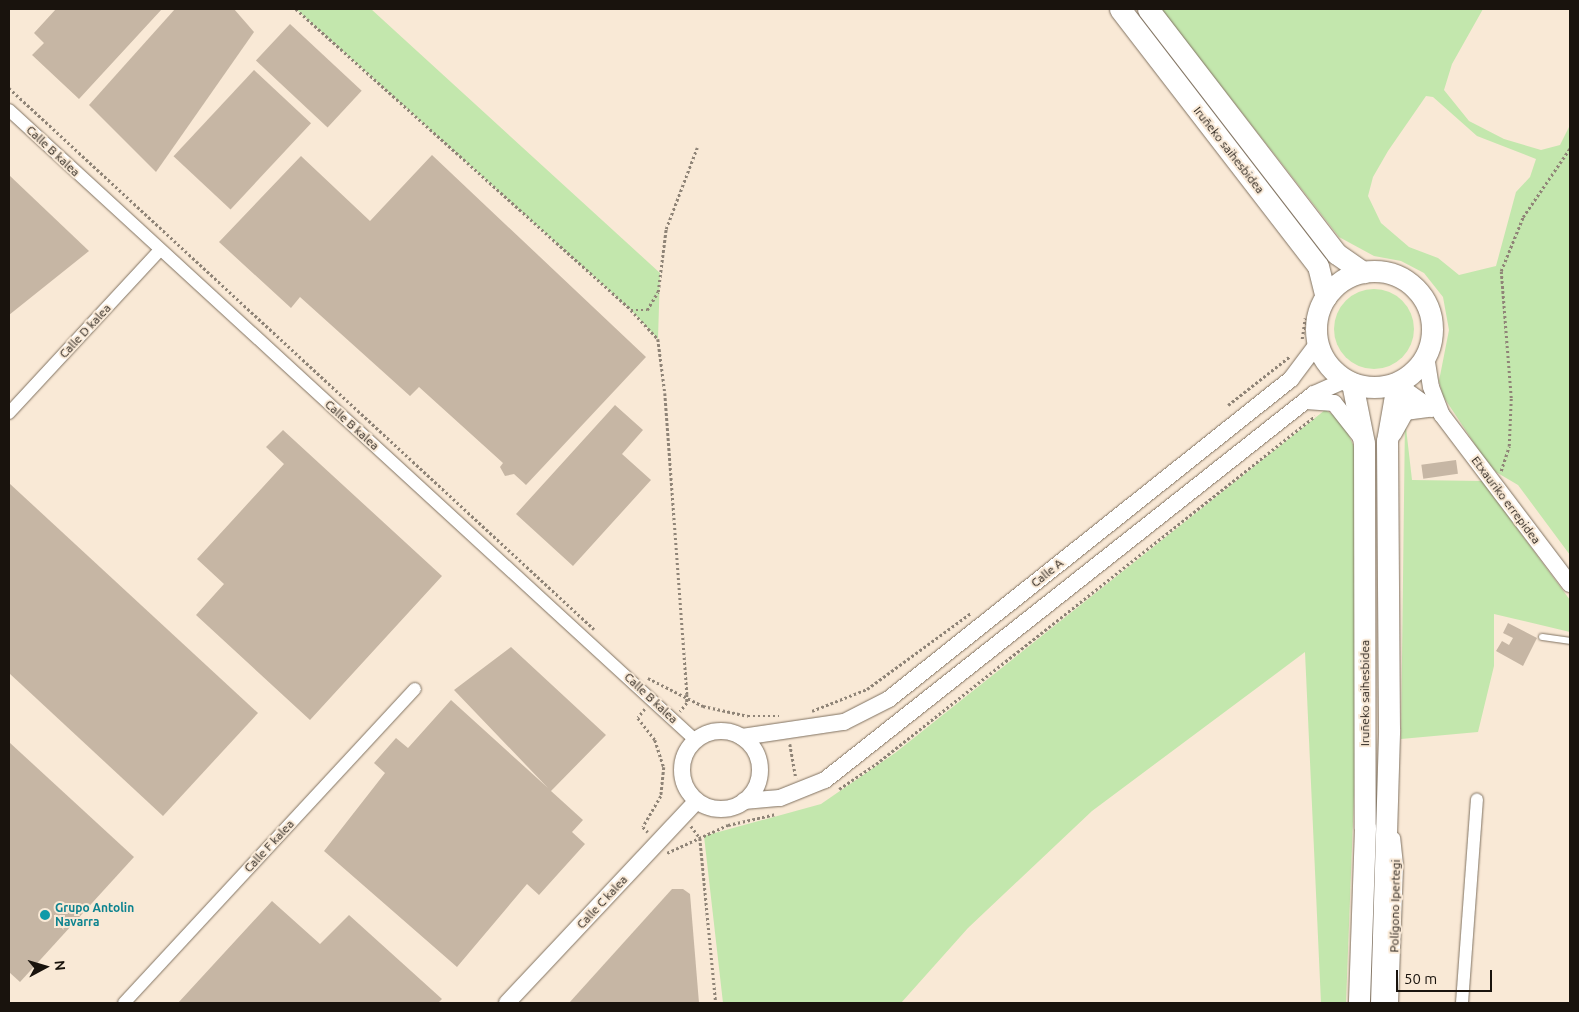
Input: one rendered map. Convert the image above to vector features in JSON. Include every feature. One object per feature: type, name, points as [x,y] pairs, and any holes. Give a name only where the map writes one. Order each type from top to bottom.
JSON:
[{"type":"highway","name":"Iruñeko saihesbidea","points":[[1120,9],[1318,266],[1325,281],[1326,297]]},
{"type":"highway","name":"Iruñeko saihesbidea","points":[[1148,9],[1337,254],[1363,272]]},
{"type":"highway","points":[[1363,272],[1393,274],[1411,284],[1424,299],[1432,327],[1426,356],[1397,384],[1382,388],[1349,382],[1310,344],[1319,311],[1326,297],[1343,277],[1363,272]]},
{"type":"highway","name":"Iruñeko saihesbidea","points":[[1349,382],[1364,442],[1365,828],[1359,1003]]},
{"type":"highway","name":"Iruñeko saihesbidea","points":[[1381,1003],[1388,779],[1387,441],[1397,384]]},
{"type":"highway","name":"Iruñeko saihesbidea","points":[[1387,441],[1404,409],[1435,410]]},
{"type":"street","name":"Calle B kalea","points":[[9,110],[675,719],[695,740]]},
{"type":"street","name":"Calle D kalea","points":[[9,413],[160,250]]},
{"type":"street","name":"Calle A","points":[[742,737],[788,732],[844,722],[889,699],[1291,379],[1310,344]]},
{"type":"street","name":"Etxauriko errepidea","points":[[1426,356],[1435,410]]},
{"type":"street","name":"Calle A","points":[[744,801],[780,798],[825,780],[1306,401],[1349,382]]},
{"type":"street","name":"Etxauriko errepidea","points":[[1397,384],[1435,410],[1496,486],[1570,584]]},
{"type":"street","points":[[1306,401],[1334,404],[1364,442]]},
{"type":"street","name":"Calle F kalea","points":[[124,1003],[415,689]]},
{"type":"street","points":[[723,730],[742,737],[756,753],[759,768],[757,784],[744,801],[721,809],[697,801],[682,776],[684,756],[695,740],[723,730]]},
{"type":"street","name":"Polígono Ipertegi","points":[[1388,779],[1397,865],[1392,1003]]},
{"type":"street","points":[[1462,1003],[1477,800]]},
{"type":"street","name":"Calle C kalea","points":[[508,1003],[697,801]]},
{"type":"lane","points":[[1542,637],[1570,641]]},
{"type":"path","points":[[296,9],[631,310],[658,339],[687,701],[675,719]]},
{"type":"path","points":[[9,88],[597,631]]},
{"type":"path","points":[[631,310],[647,310],[658,292],[666,229],[698,148]]},
{"type":"path","points":[[1496,486],[1509,446],[1511,398],[1500,271],[1523,218],[1570,148]]},
{"type":"path","points":[[1305,318],[1310,344]]},
{"type":"path","points":[[1228,406],[1295,352]]},
{"type":"path","points":[[802,713],[867,689],[971,613]]},
{"type":"path","points":[[641,672],[662,688],[687,701],[748,716],[787,715],[798,791]]},
{"type":"path","points":[[657,842],[643,827],[661,796],[664,767],[655,740],[638,718],[662,688]]},
{"type":"path","points":[[683,814],[700,838],[716,1003]]},
{"type":"green space","points":[[296,9],[371,9],[660,273],[658,339],[631,310]]},
{"type":"green space","points":[[1161,9],[1483,9],[1452,64],[1444,90],[1469,121],[1504,139],[1541,150],[1560,145],[1570,125],[1570,555],[1518,485],[1496,472],[1480,452],[1443,396],[1439,381],[1449,330],[1443,297],[1424,273],[1401,261],[1374,256],[1339,237]],"holes":[[[1426,96],[1433,97],[1477,136],[1536,159],[1530,177],[1516,192],[1496,266],[1459,275],[1438,258],[1409,247],[1381,223],[1368,196],[1373,177],[1388,151]]]},
{"type":"green space","points":[[1374,289],[1389,292],[1402,301],[1411,314],[1414,329],[1411,344],[1402,357],[1389,366],[1374,369],[1359,366],[1346,357],[1337,344],[1334,329],[1337,314],[1346,301],[1359,292]]},
{"type":"green space","points":[[1325,410],[1342,420],[1355,449],[1356,743],[1346,1003],[1321,1003],[1305,652],[1092,811],[968,928],[901,1003],[723,1003],[704,836],[821,804],[895,753]]},
{"type":"green space","points":[[1405,419],[1412,480],[1482,481],[1570,600],[1570,632],[1494,614],[1494,666],[1478,732],[1401,739]]},
{"type":"building","points":[[56,9],[162,9],[79,99],[32,55],[44,43],[34,33]]},
{"type":"building","points":[[175,9],[234,9],[254,32],[156,172],[89,105]]},
{"type":"building","points":[[290,24],[362,91],[328,127],[256,61]]},
{"type":"building","points":[[254,70],[311,123],[231,209],[174,156]]},
{"type":"building","points":[[432,155],[646,357],[526,485],[514,474],[505,476],[500,467],[503,463],[419,387],[410,396],[300,297],[291,308],[219,242],[301,156],[370,221]]},
{"type":"building","points":[[9,175],[89,251],[9,315]]},
{"type":"building","points":[[615,405],[643,430],[622,454],[651,480],[573,566],[516,514]]},
{"type":"building","points":[[283,430],[442,576],[310,720],[196,615],[224,584],[197,559],[284,464],[266,447]]},
{"type":"building","points":[[1456,460],[1458,474],[1423,479],[1421,465]]},
{"type":"building","points":[[9,483],[258,713],[163,816],[9,673]]},
{"type":"building","points":[[1508,623],[1537,638],[1523,666],[1496,651],[1502,641],[1509,645],[1513,638],[1503,633]]},
{"type":"building","points":[[511,647],[606,735],[551,791],[583,820],[572,832],[585,844],[539,895],[527,884],[457,967],[324,851],[385,773],[374,763],[396,738],[408,748],[451,700],[548,788],[454,690]]},
{"type":"building","name":"Grupo Antolin Navarra","points":[[9,742],[134,857],[20,982],[9,972]]},
{"type":"building","points":[[672,889],[683,889],[690,894],[699,1003],[569,1003]]},
{"type":"building","points":[[272,901],[320,944],[349,915],[442,999],[438,1003],[178,1003]]},
{"type":"place","name":"Grupo Antolin Navarra","points":[[45,915]]}]
